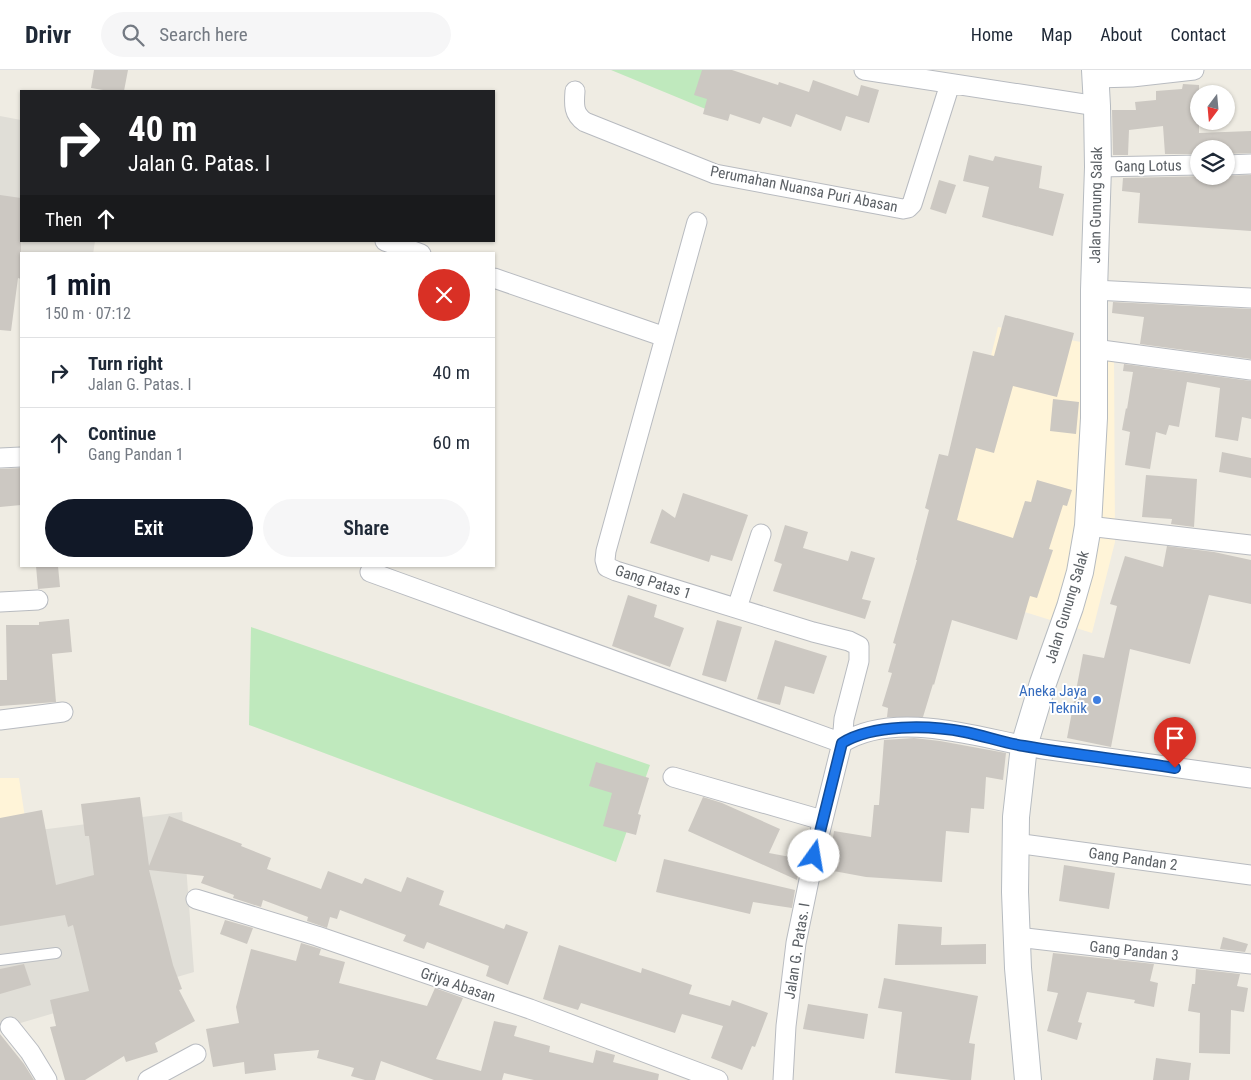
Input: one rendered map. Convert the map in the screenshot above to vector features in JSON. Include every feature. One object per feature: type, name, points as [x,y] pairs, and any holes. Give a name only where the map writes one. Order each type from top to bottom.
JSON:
[{"type":"street","points":[[864,70],[1097,106]]},
{"type":"street","points":[[1095,74],[1132,77],[1194,70]]},
{"type":"street","name":"Jalan Gunung Salak","points":[[1028,1080],[1018,968],[1015,843],[1018,795],[1024,746],[1043,683],[1070,607],[1082,563],[1088,526],[1094,418],[1094,290],[1098,167],[1095,74]]},
{"type":"street","name":"Perumahan Nuansa Puri Abasan","points":[[574,91],[576,114],[585,122],[703,170],[903,209],[908,208],[912,204],[950,84]]},
{"type":"street","points":[[1235,165],[1251,164]]},
{"type":"street","name":"Gang Lotus","points":[[1098,167],[1190,165]]},
{"type":"street","name":"Gang Patas 1","points":[[697,222],[608,542],[605,560],[607,567],[616,571],[813,632],[849,641],[859,646],[859,661],[844,718],[842,743]]},
{"type":"street","points":[[387,242],[415,252]]},
{"type":"street","points":[[495,278],[665,337]]},
{"type":"street","points":[[1094,290],[1251,298]]},
{"type":"street","points":[[1094,349],[1251,370]]},
{"type":"street","points":[[0,458],[20,457]]},
{"type":"street","points":[[1088,526],[1251,546]]},
{"type":"street","points":[[737,608],[761,534]]},
{"type":"street","points":[[370,572],[842,743],[864,732],[911,728],[963,732],[1024,746],[1251,778]]},
{"type":"street","points":[[0,602],[38,600]]},
{"type":"street","points":[[0,720],[63,712]]},
{"type":"street","name":"Jalan G. Patas. I","points":[[783,1080],[786,1026],[796,943],[822,820],[842,743]]},
{"type":"street","points":[[673,777],[822,820]]},
{"type":"street","name":"Gang Pandan 2","points":[[1015,843],[1251,875]]},
{"type":"street","name":"Griya Abasan","points":[[196,899],[318,936],[520,1006],[718,1080]]},
{"type":"street","name":"Gang Pandan 3","points":[[1017,937],[1251,964]]},
{"type":"street","points":[[10,1027],[30,1052],[47,1080]]},
{"type":"street","points":[[148,1080],[196,1054]]},
{"type":"lane","points":[[0,960],[56,953]]},
{"type":"shaded area","points":[[0,116],[20,120],[20,242],[95,242],[93,252],[20,252],[20,263],[0,260]]},
{"type":"shaded area","points":[[998,327],[1114,348],[1115,542],[1092,633],[925,581],[966,459]]},
{"type":"shaded area","points":[[0,778],[19,778],[27,831],[0,835]]},
{"type":"shaded area","points":[[182,812],[194,972],[0,1029],[0,835]]},
{"type":"green space","points":[[611,70],[719,70],[708,110]]},
{"type":"green space","points":[[251,627],[650,765],[616,862],[249,725]]},
{"type":"building","points":[[94,70],[128,70],[124,90],[91,88]]},
{"type":"building","points":[[702,70],[732,70],[778,85],[779,82],[809,92],[813,80],[858,96],[861,85],[879,90],[869,123],[846,116],[841,131],[796,114],[791,127],[763,117],[760,124],[730,114],[728,121],[703,114],[707,99],[694,95]]},
{"type":"building","points":[[1183,84],[1199,85],[1190,85],[1190,130],[1199,130],[1199,133],[1251,131],[1251,153],[1235,154],[1235,140],[1190,140],[1190,154],[1165,154],[1163,126],[1129,130],[1128,155],[1113,155],[1112,110],[1136,110],[1135,102],[1156,100],[1156,91],[1182,89]]},
{"type":"building","points":[[969,155],[993,161],[995,156],[1042,166],[1039,188],[1064,194],[1053,236],[982,217],[989,187],[963,181]]},
{"type":"building","points":[[1235,175],[1251,175],[1251,231],[1138,223],[1140,193],[1122,191],[1123,178],[1190,176],[1190,185],[1235,185]]},
{"type":"building","points":[[939,180],[956,185],[946,214],[930,209]]},
{"type":"building","points":[[0,195],[20,198],[21,252],[20,279],[18,278],[11,331],[0,330]]},
{"type":"building","points":[[1113,302],[1251,309],[1251,359],[1140,344],[1144,317],[1112,313]]},
{"type":"building","points":[[1005,315],[1074,333],[1057,397],[1013,386],[994,453],[976,448],[957,520],[1013,538],[1025,501],[1031,502],[1037,480],[1072,490],[1067,506],[1063,505],[1049,549],[1053,550],[1037,598],[1030,596],[1017,640],[952,620],[923,717],[887,717],[888,708],[882,706],[892,673],[888,672],[896,644],[893,643],[917,560],[929,510],[925,508],[939,454],[948,456],[973,351],[994,356]]},
{"type":"building","points":[[1124,364],[1251,381],[1251,419],[1242,417],[1238,441],[1215,437],[1220,388],[1187,382],[1179,427],[1169,425],[1166,435],[1156,432],[1150,469],[1125,465],[1130,432],[1122,430],[1133,372],[1123,371]]},
{"type":"building","points":[[1053,399],[1079,402],[1076,434],[1050,431]]},
{"type":"building","points":[[1222,452],[1251,458],[1251,478],[1219,472]]},
{"type":"building","points":[[20,468],[20,505],[0,507],[0,469]]},
{"type":"building","points":[[1146,475],[1197,479],[1194,527],[1171,524],[1172,519],[1142,517]]},
{"type":"building","points":[[683,493],[748,515],[732,561],[711,555],[709,562],[650,543],[662,509],[675,518]]},
{"type":"building","points":[[785,525],[808,532],[803,548],[848,561],[851,551],[875,558],[862,599],[871,601],[865,619],[773,591],[782,564],[774,561]]},
{"type":"building","points":[[1167,546],[1214,552],[1251,560],[1251,604],[1209,595],[1190,664],[1130,649],[1111,747],[1067,738],[1083,654],[1104,658],[1117,606],[1110,604],[1125,556],[1163,567]]},
{"type":"building","points":[[36,567],[58,567],[60,587],[38,589]]},
{"type":"building","points":[[628,595],[657,605],[654,617],[684,628],[670,667],[612,646]]},
{"type":"building","points":[[69,619],[72,652],[52,654],[56,702],[0,706],[0,680],[7,680],[6,625],[39,625],[39,622]]},
{"type":"building","points":[[717,620],[742,627],[726,682],[702,675]]},
{"type":"building","points":[[775,640],[827,656],[814,694],[785,686],[780,705],[757,699]]},
{"type":"building","points":[[914,738],[1006,753],[1003,780],[986,777],[984,809],[971,808],[969,833],[946,831],[942,882],[866,877],[828,870],[834,831],[871,837],[874,805],[879,805],[884,740]]},
{"type":"building","points":[[596,762],[649,778],[638,814],[641,815],[636,835],[603,826],[612,793],[589,786]]},
{"type":"building","points":[[140,797],[149,866],[169,816],[242,844],[241,846],[271,858],[267,869],[321,889],[328,871],[362,884],[365,878],[401,892],[407,877],[444,891],[439,905],[504,929],[506,924],[528,932],[508,985],[486,976],[489,966],[427,942],[424,949],[403,941],[406,935],[340,910],[337,919],[330,917],[327,928],[307,921],[308,917],[263,900],[261,907],[233,898],[234,895],[201,883],[204,876],[149,870],[173,965],[182,989],[179,990],[195,1021],[155,1043],[158,1052],[126,1062],[124,1056],[85,1080],[65,1080],[50,1027],[56,1026],[50,1000],[89,991],[73,925],[68,927],[65,915],[0,926],[0,818],[42,810],[56,885],[94,875],[89,836],[85,836],[81,804]]},
{"type":"building","points":[[703,797],[722,803],[780,829],[769,853],[801,859],[797,880],[688,831]]},
{"type":"building","points":[[664,859],[795,890],[792,908],[753,902],[750,914],[656,892]]},
{"type":"building","points":[[1064,865],[1115,873],[1109,909],[1059,901]]},
{"type":"building","points":[[225,920],[253,928],[247,944],[220,934]]},
{"type":"building","points":[[898,924],[942,927],[941,945],[986,944],[986,964],[895,965]]},
{"type":"building","points":[[1223,937],[1248,944],[1245,952],[1220,949]]},
{"type":"building","points":[[301,943],[321,949],[319,955],[345,962],[339,983],[427,1006],[435,988],[463,998],[436,1059],[481,1071],[494,1021],[517,1026],[514,1036],[550,1046],[549,1052],[593,1063],[596,1050],[615,1055],[613,1062],[659,1074],[658,1080],[534,1080],[504,1073],[502,1080],[434,1080],[381,1061],[375,1080],[365,1080],[351,1076],[354,1068],[317,1058],[319,1050],[274,1054],[276,1070],[245,1074],[244,1062],[213,1067],[206,1029],[239,1023],[236,1007],[251,949],[296,961]]},
{"type":"building","points":[[559,945],[641,973],[642,968],[692,985],[689,994],[730,1006],[732,1000],[768,1013],[755,1047],[752,1046],[742,1070],[711,1058],[723,1026],[682,1014],[675,1033],[581,1003],[578,1010],[543,999]]},
{"type":"building","points":[[1053,953],[1154,964],[1150,981],[1158,983],[1154,1007],[1134,1003],[1135,1000],[1087,992],[1078,1022],[1082,1023],[1077,1040],[1047,1031],[1058,993],[1047,991]]},
{"type":"building","points":[[24,964],[31,985],[0,994],[0,969]]},
{"type":"building","points":[[1196,969],[1240,974],[1237,986],[1248,988],[1244,1012],[1231,1010],[1230,1054],[1199,1053],[1200,1013],[1188,1011],[1192,984],[1195,984]]},
{"type":"building","points":[[884,978],[978,996],[969,1043],[975,1044],[971,1080],[951,1080],[895,1073],[902,1012],[878,1008]]},
{"type":"building","points":[[808,1004],[868,1014],[864,1039],[803,1029]]},
{"type":"building","points":[[0,1034],[24,1064],[34,1080],[0,1080]]},
{"type":"building","points":[[1156,1058],[1191,1063],[1189,1080],[1153,1080]]},
{"type":"place","name":"Aneka Jaya Teknik","points":[[1097,700]]},
{"type":"route","points":[[814,856],[842,743],[864,732],[911,728],[963,732],[1024,746],[1175,768]]}]
